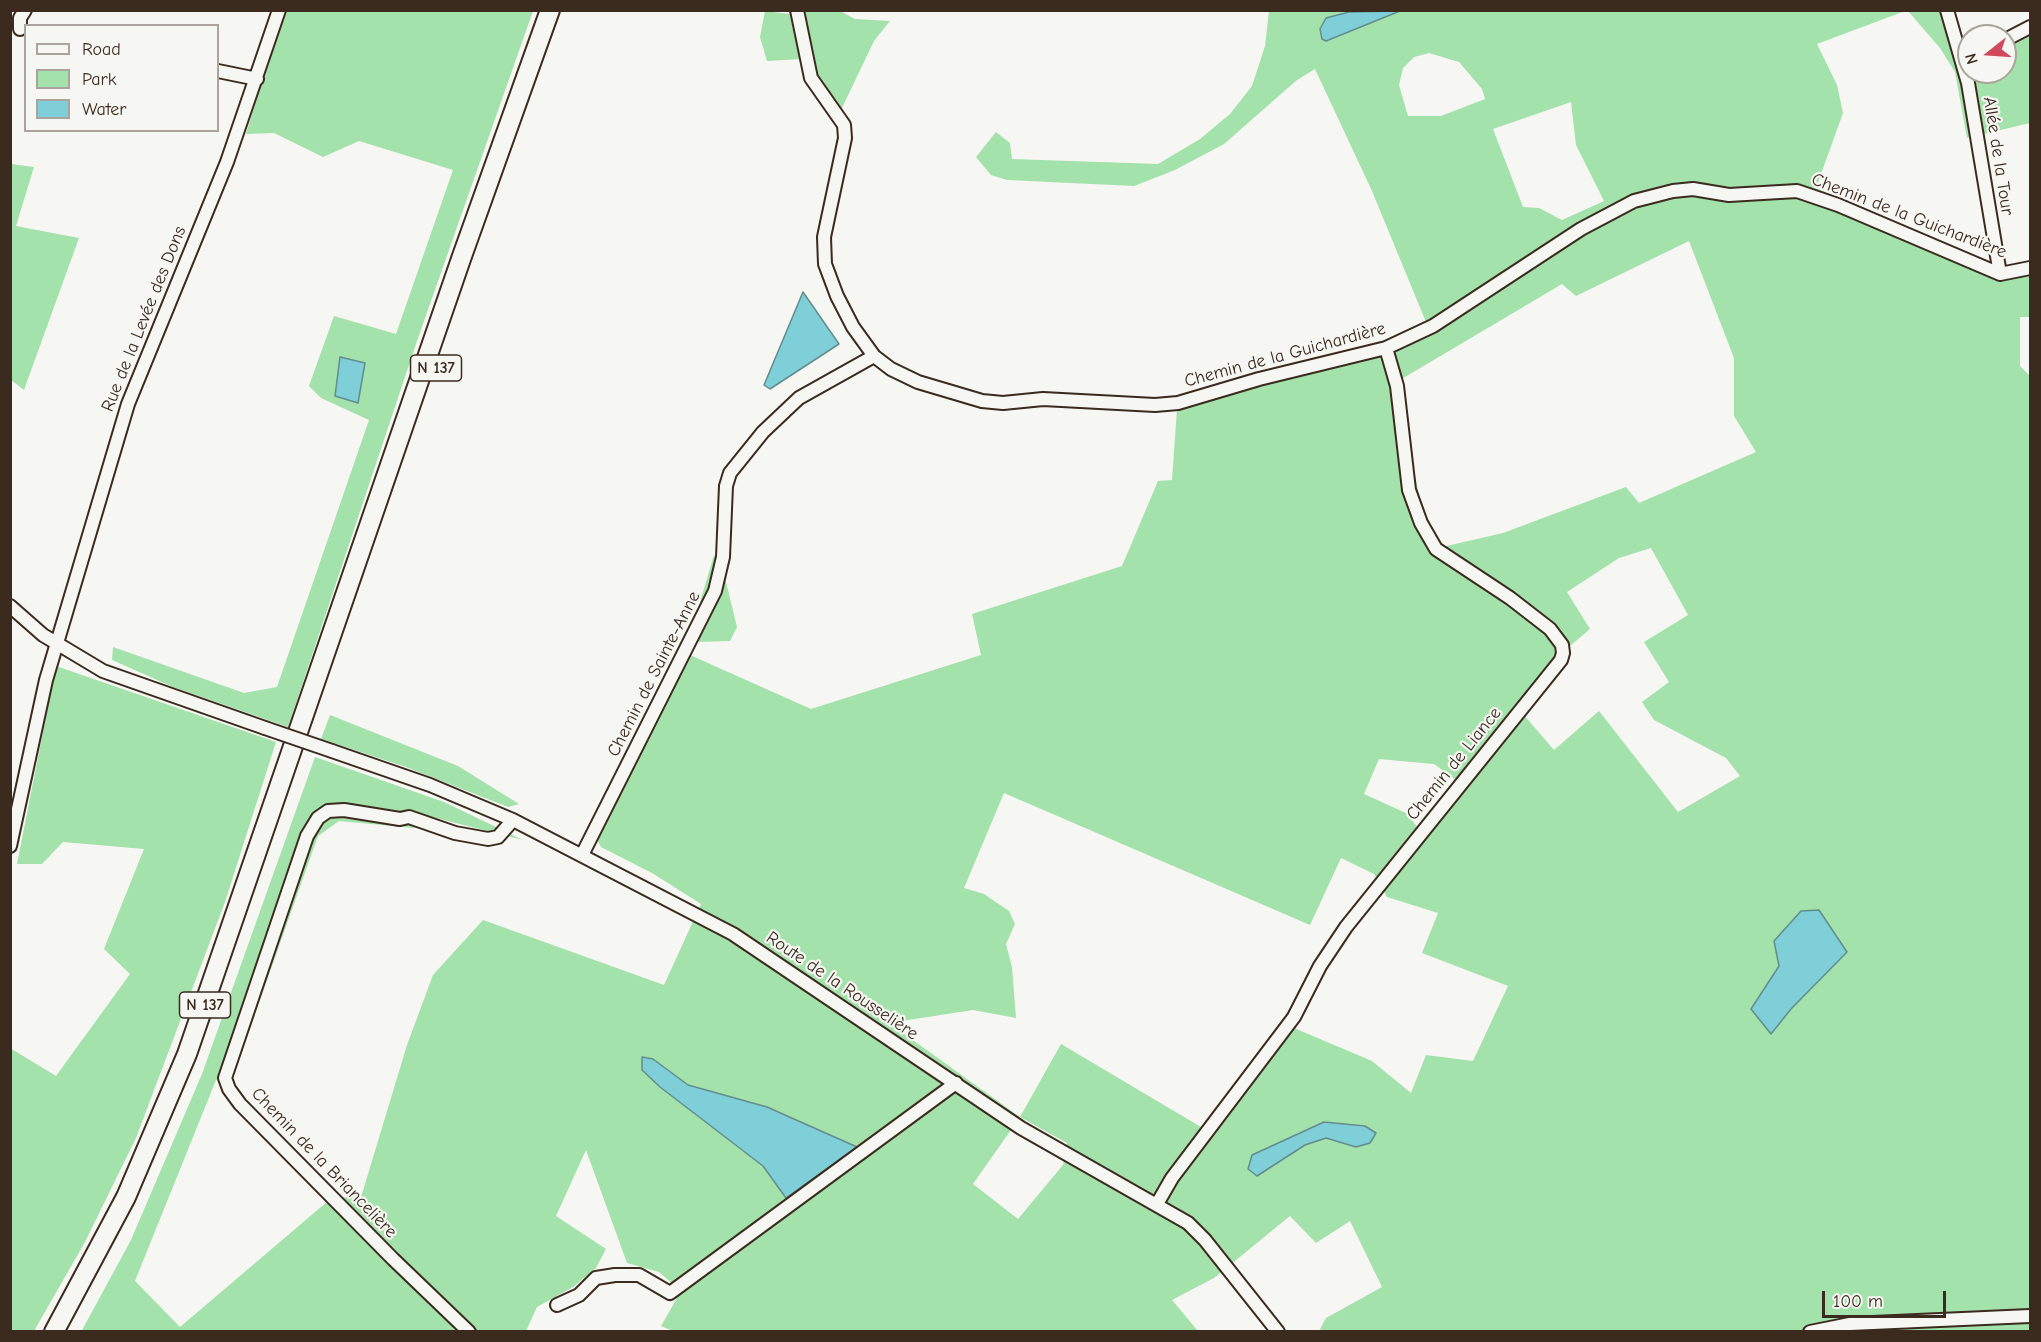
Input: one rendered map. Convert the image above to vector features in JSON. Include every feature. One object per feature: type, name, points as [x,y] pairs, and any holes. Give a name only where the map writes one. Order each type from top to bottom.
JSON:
[{"type":"highway","name":"N 137","points":[[54,1332],[126,1197],[187,1054],[461,259],[550,10]]},
{"type":"highway","name":"N 137","points":[[68,1332],[142,1191],[201,1050],[458,304],[563,10]]},
{"type":"street","points":[[19,29],[20,18],[25,10]]},
{"type":"street","name":"Rue de la Levée des Dons","points":[[10,846],[15,800],[56,644],[128,404],[227,162],[279,10]]},
{"type":"street","name":"Chemin de la Guichardière","points":[[797,10],[811,78],[844,125],[845,138],[824,237],[825,264],[837,296],[853,327],[874,356],[891,369],[918,382],[982,400],[1003,403],[1043,399],[1155,405],[1178,403],[1259,379],[1386,348],[1433,326],[1581,229],[1634,201],[1673,191],[1693,189],[1729,195],[1797,191],[1813,195],[2000,274],[2031,268]]},
{"type":"street","name":"Allée de la Tour","points":[[1947,10],[1957,39]]},
{"type":"street","points":[[2017,34],[2031,27]]},
{"type":"street","points":[[219,71],[257,79]]},
{"type":"street","name":"Allée de la Tour","points":[[1971,84],[2000,274]]},
{"type":"street","name":"Chemin de Liance","points":[[1157,1204],[1172,1178],[1294,1017],[1320,966],[1346,927],[1561,660],[1563,653],[1562,645],[1551,629],[1510,598],[1436,549],[1426,532],[1409,490],[1397,386],[1386,348]]},
{"type":"street","name":"Chemin de Sainte-Anne","points":[[582,855],[715,591],[723,557],[726,486],[730,473],[763,432],[799,398],[874,356]]},
{"type":"street","name":"Route de la Rousselière","points":[[10,606],[56,644],[123,679],[430,785],[513,820],[733,934],[1021,1128],[1157,1204],[1199,1233],[1278,1332]]},
{"type":"street","name":"Chemin de la Briancelière","points":[[469,1332],[393,1259],[240,1104],[229,1089],[225,1078],[307,836],[318,818],[328,811],[344,810],[400,819],[409,817],[455,833],[489,839],[498,837],[513,820]]},
{"type":"street","points":[[557,1305],[579,1295],[596,1278],[615,1275],[639,1275],[670,1293],[956,1083]]},
{"type":"street","points":[[1810,1332],[1850,1324],[2031,1316]]},
{"type":"green space","points":[[283,11],[533,11],[417,341],[288,727],[173,687],[112,660],[113,647],[244,693],[277,687],[369,420],[321,398],[309,386],[334,316],[396,334],[453,170],[359,141],[323,157],[274,133],[246,134]]},
{"type":"green space","points":[[765,11],[789,14],[789,11],[840,11],[855,19],[890,21],[874,41],[840,112],[802,59],[767,61],[760,37]]},
{"type":"green space","points":[[1269,11],[1369,11],[1349,12],[1326,41],[1400,11],[1905,11],[1817,44],[1837,85],[1843,113],[1816,188],[1989,263],[2010,268],[2030,262],[2030,317],[2020,317],[2020,366],[2030,376],[2030,1331],[1319,1331],[1326,1318],[1382,1287],[1350,1221],[1316,1243],[1290,1216],[1214,1278],[1172,1300],[1198,1331],[673,1331],[661,1326],[681,1291],[659,1272],[627,1263],[586,1150],[556,1216],[606,1249],[596,1268],[573,1287],[537,1307],[526,1331],[81,1332],[131,1240],[202,1074],[315,757],[444,802],[523,840],[428,816],[414,828],[339,821],[318,836],[236,1068],[216,1080],[135,1281],[180,1327],[328,1201],[362,1194],[407,1045],[433,975],[483,920],[664,985],[701,904],[652,873],[601,847],[592,829],[695,619],[714,555],[725,578],[737,627],[730,641],[696,642],[690,655],[811,709],[981,655],[972,614],[1122,566],[1158,481],[1172,480],[1178,395],[1389,343],[1391,337],[1426,322],[1372,191],[1315,69],[1297,80],[1224,144],[1175,170],[1134,186],[1007,180],[991,175],[976,157],[996,132],[1010,143],[1012,159],[1158,164],[1200,139],[1230,114],[1252,86],[1265,46]],"holes":[[[1429,53],[1459,62],[1482,89],[1485,99],[1441,116],[1408,116],[1399,85],[1403,68],[1414,57]],[[1571,102],[1576,145],[1604,201],[1562,220],[1539,208],[1523,207],[1493,129]],[[1689,241],[1734,358],[1734,416],[1756,452],[1639,503],[1626,487],[1503,533],[1442,547],[1425,519],[1412,464],[1400,380],[1562,284],[1576,296]],[[1651,548],[1688,615],[1644,642],[1669,682],[1642,702],[1654,720],[1726,758],[1740,776],[1678,812],[1599,711],[1554,750],[1517,707],[1558,656],[1590,629],[1567,592],[1619,558]],[[1379,759],[1434,764],[1464,786],[1423,836],[1408,814],[1364,794]],[[1004,793],[1310,925],[1341,858],[1374,874],[1387,897],[1438,913],[1422,953],[1508,986],[1473,1061],[1426,1055],[1411,1093],[1372,1061],[1294,1028],[1288,1012],[1201,1127],[1061,1044],[1020,1117],[889,1023],[973,1010],[1016,1018],[1012,967],[1006,944],[1015,924],[1009,911],[984,894],[964,888]],[[1779,966],[1791,1009],[1771,1034],[1751,1009]],[[653,1059],[688,1085],[857,1148],[786,1198],[763,1166],[660,1087]],[[1020,1117],[1067,1143],[1063,1165],[1018,1219],[973,1184]],[[1324,1122],[1365,1126],[1362,1145],[1356,1147],[1326,1138],[1305,1145],[1257,1176]]]},
{"type":"green space","points":[[1908,11],[1940,11],[1957,45],[1957,83],[1955,72],[1940,48]]},
{"type":"green space","points":[[2030,36],[2030,123],[1967,138],[1957,84],[2017,84],[2017,43]]},
{"type":"green space","points":[[11,164],[34,167],[16,226],[79,238],[24,390],[11,380]]},
{"type":"green space","points":[[56,666],[276,742],[225,902],[136,1138],[85,1242],[34,1331],[11,1331],[10,1048],[56,1076],[130,974],[104,949],[144,849],[63,842],[42,864],[17,864]]},
{"type":"green space","points":[[330,715],[458,766],[519,804],[508,807],[406,767],[321,739]]},
{"type":"water","points":[[1400,11],[1326,41],[1322,39],[1320,29],[1326,18],[1349,12]]},
{"type":"water","points":[[803,292],[839,344],[770,389],[764,385]]},
{"type":"water","points":[[340,357],[365,363],[358,403],[335,396]]},
{"type":"water","points":[[1819,910],[1847,952],[1791,1009],[1771,1034],[1751,1009],[1779,966],[1774,941],[1801,911]]},
{"type":"water","points":[[642,1057],[653,1059],[688,1085],[767,1107],[857,1147],[786,1198],[763,1166],[660,1087],[642,1070]]},
{"type":"water","points":[[1324,1122],[1365,1126],[1376,1133],[1370,1143],[1356,1147],[1326,1138],[1305,1145],[1257,1176],[1248,1169],[1252,1155]]}]
